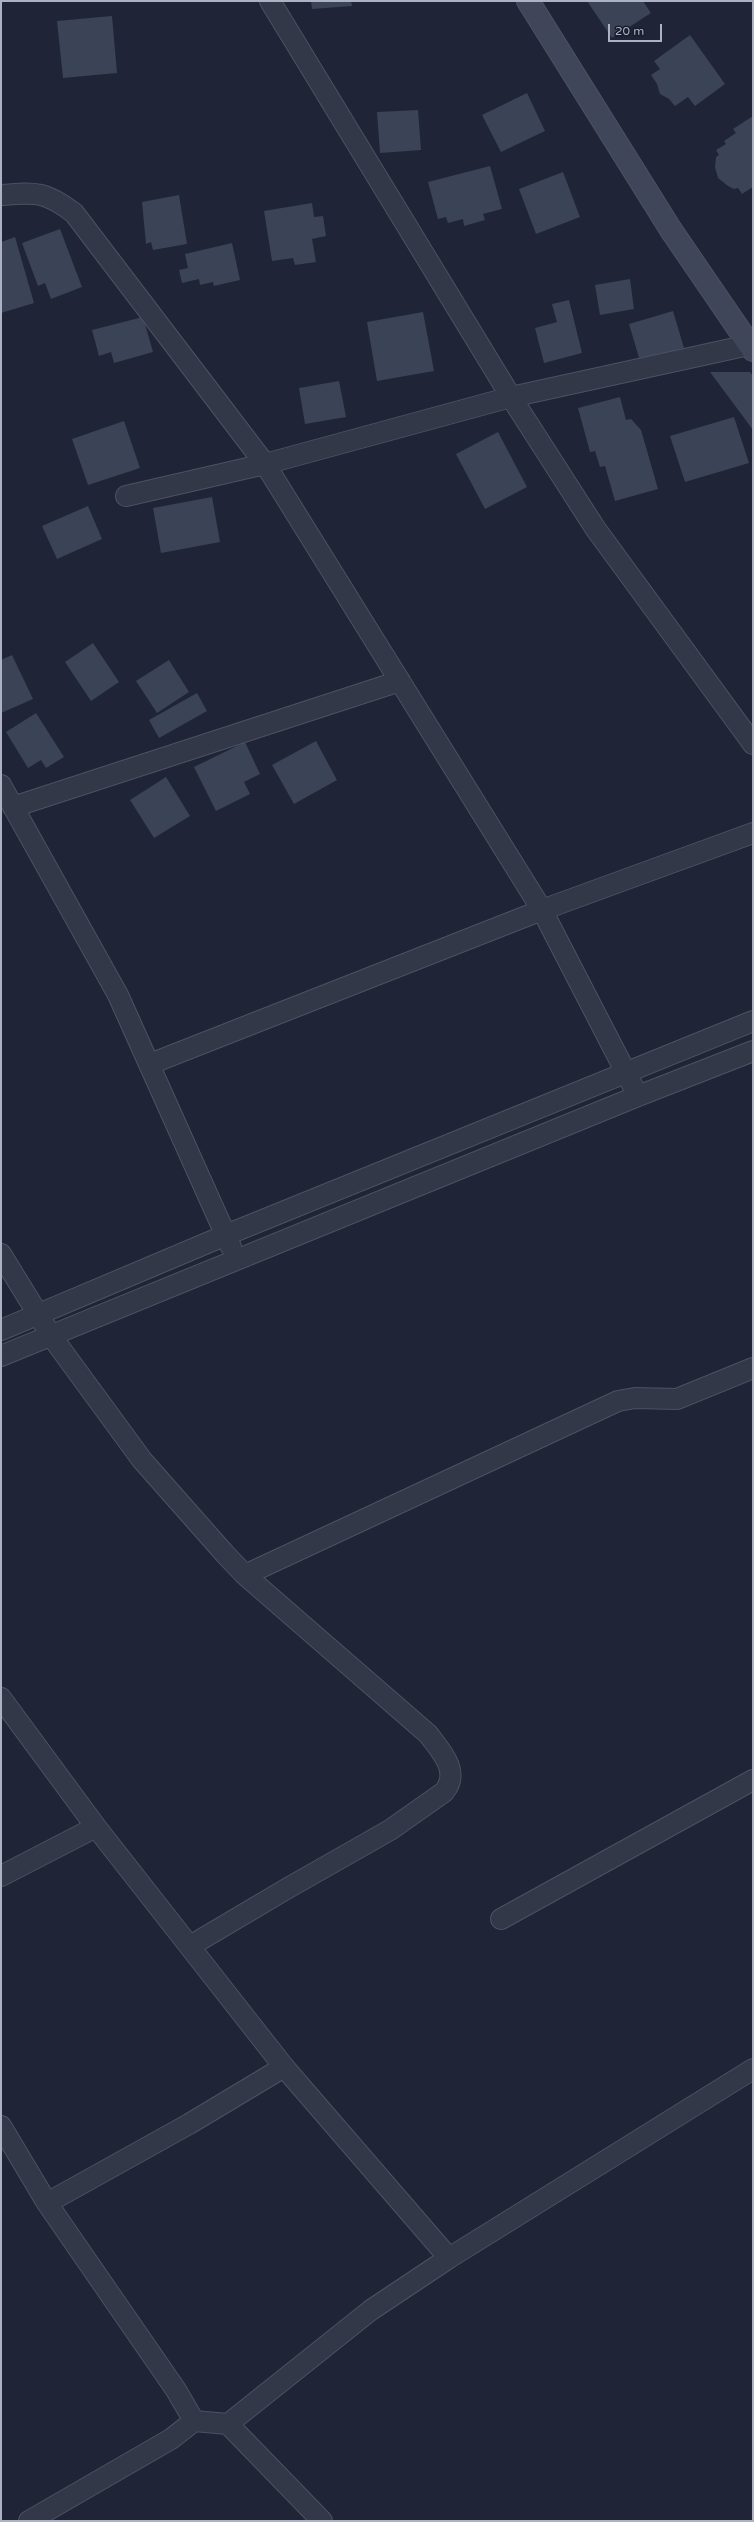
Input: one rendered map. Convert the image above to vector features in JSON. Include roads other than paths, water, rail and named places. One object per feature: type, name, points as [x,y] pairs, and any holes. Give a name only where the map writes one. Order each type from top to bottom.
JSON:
[{"type":"street","points":[[270,1],[511,397],[595,528],[753,744]]},
{"type":"street","points":[[126,496],[265,464],[511,397],[751,348],[671,230],[528,1]]},
{"type":"street","points":[[1,195],[33,192],[55,199],[74,213],[265,464],[542,910],[625,1074],[638,1096]]},
{"type":"street","points":[[14,807],[400,681]]},
{"type":"street","points":[[1,785],[118,995],[236,1260]]},
{"type":"street","points":[[150,1064],[542,910],[753,833]]},
{"type":"street","points":[[1,1330],[226,1235],[753,1021]]},
{"type":"street","points":[[1,1356],[52,1337],[236,1260],[638,1096],[753,1051]]},
{"type":"street","points":[[1,1254],[37,1315],[52,1337],[142,1460],[245,1575],[428,1734],[445,1757],[451,1774],[450,1785],[428,1805],[390,1830],[190,1946]]},
{"type":"street","points":[[245,1575],[618,1401],[635,1398],[678,1399],[753,1368]]},
{"type":"street","points":[[1,1698],[96,1827],[284,2066],[449,2258]]},
{"type":"street","points":[[501,1919],[753,1780]]},
{"type":"street","points":[[1,1876],[96,1827]]},
{"type":"street","points":[[47,2203],[189,2124],[284,2066]]},
{"type":"street","points":[[228,2424],[371,2310],[449,2258],[753,2070]]},
{"type":"street","points":[[1,2126],[47,2203],[176,2390],[194,2421]]},
{"type":"street","points":[[29,2521],[171,2439],[194,2421],[228,2424],[322,2521]]}]
